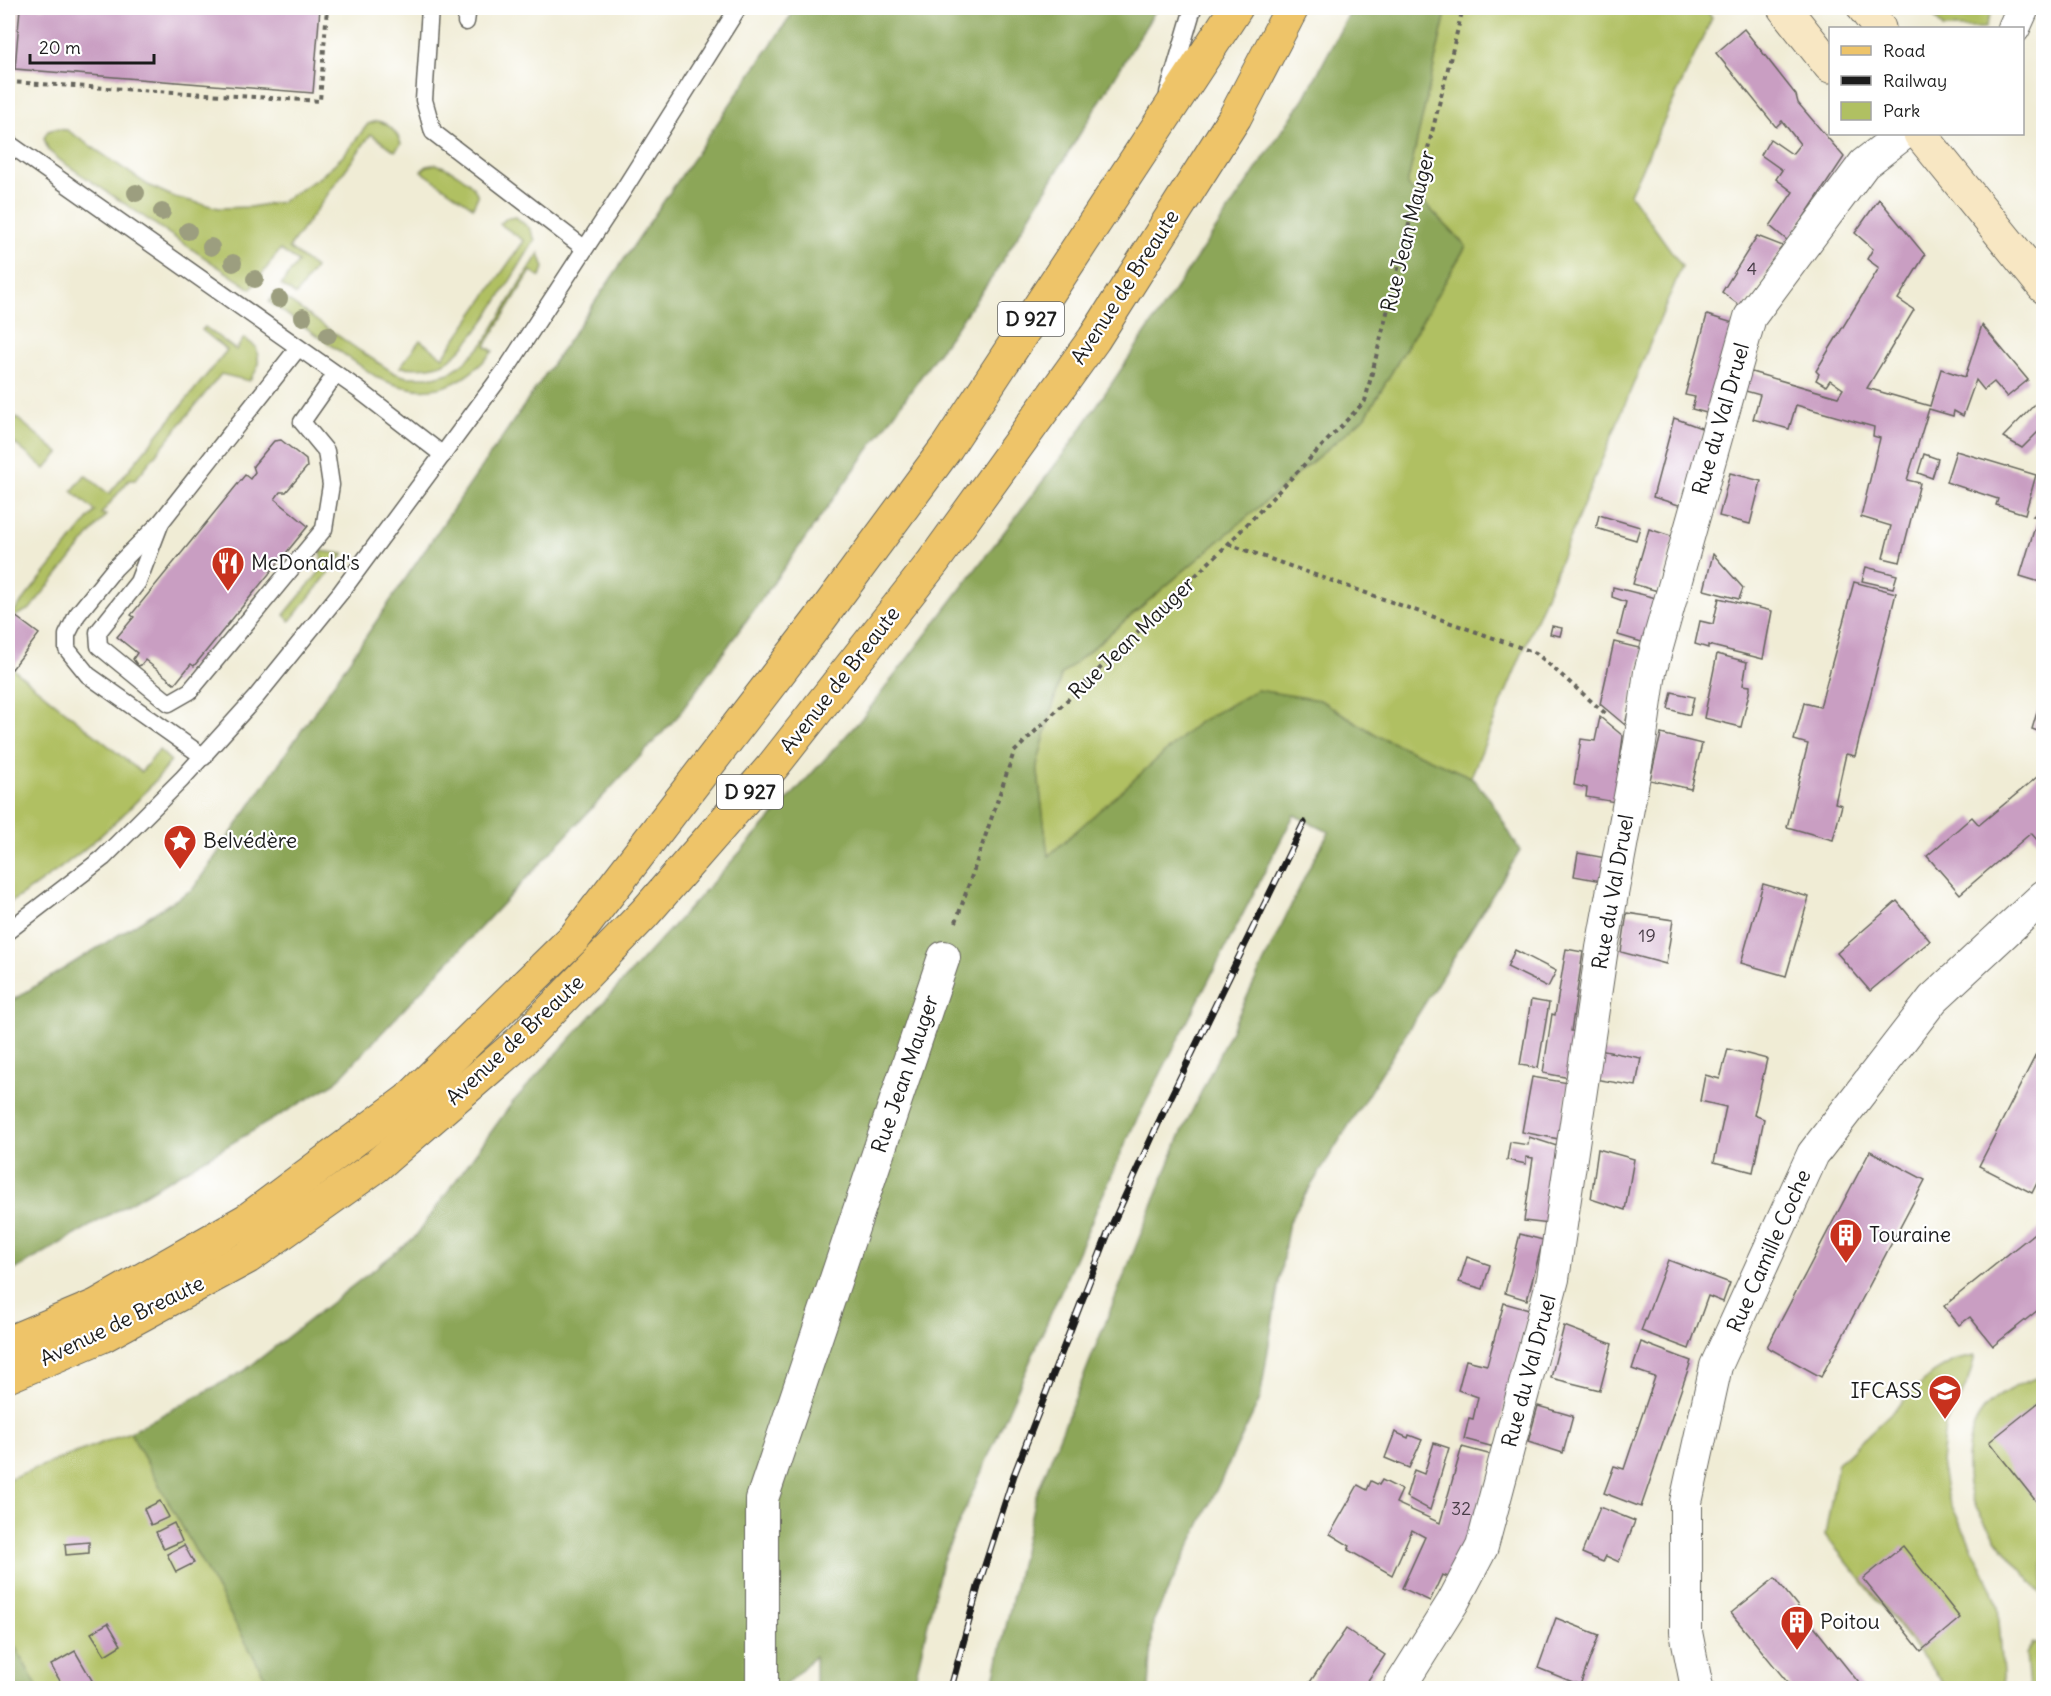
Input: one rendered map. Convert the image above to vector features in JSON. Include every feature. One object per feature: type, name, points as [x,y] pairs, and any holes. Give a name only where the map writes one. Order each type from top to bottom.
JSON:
[{"type":"main road","name":"Avenue de Breaute","points":[[8,1343],[96,1306],[247,1220],[408,1100],[575,936],[817,623],[947,447],[1236,8]]},
{"type":"main road","name":"Avenue de Breaute","points":[[8,1376],[102,1336],[248,1257],[375,1167],[522,1040],[644,914],[773,766],[933,562],[1087,349],[1235,117],[1292,8]]},
{"type":"main road","points":[[1784,8],[1829,65]]},
{"type":"main road","points":[[1864,8],[1878,27]]},
{"type":"main road","points":[[1922,136],[2043,287]]},
{"type":"street","points":[[2014,27],[2023,8]]},
{"type":"street","name":"Rue du Val Druel","points":[[1400,1689],[1453,1602],[1482,1547],[1553,1280],[1602,948],[1640,743],[1650,672],[1750,317],[1864,164],[1922,136]]},
{"type":"street","name":"Rue Camille Coche","points":[[1697,1689],[1686,1632],[1686,1502],[1716,1366],[1813,1154],[1933,999],[2043,896]]},
{"type":"street","name":"Rue Jean Mauger","points":[[762,1689],[762,1498],[944,957]]},
{"type":"lane","points":[[430,8],[424,100],[433,132],[584,248]]},
{"type":"lane","points":[[8,931],[103,858],[204,757],[341,592],[509,365],[738,8]]},
{"type":"lane","points":[[1158,127],[1193,8]]},
{"type":"lane","points":[[8,142],[359,390],[443,455]]},
{"type":"lane","points":[[204,757],[88,675],[67,649],[68,635],[77,615],[115,568],[161,522],[298,348]]},
{"type":"lane","points":[[161,522],[138,582],[98,632],[99,646],[169,703],[190,691],[324,529],[331,485],[326,451],[302,422],[335,375]]},
{"type":"path","points":[[8,82],[320,101],[327,8]]},
{"type":"path","name":"Rue Jean Mauger","points":[[944,957],[1014,753],[1228,544],[1365,401],[1463,8]]},
{"type":"path","points":[[1228,544],[1536,652],[1640,743]]},
{"type":"green space","points":[[796,8],[1157,8],[993,276],[678,716],[335,1083],[8,1274],[8,1003],[193,889]]},
{"type":"green space","points":[[1352,8],[1447,8],[1407,185],[1466,246],[1366,416],[1061,675],[1037,765],[1048,856],[1199,722],[1257,690],[1320,700],[1380,737],[1471,777],[1490,799],[1520,851],[1289,1221],[1260,1399],[1153,1622],[1149,1688],[992,1688],[1035,1498],[1180,1136],[1310,866],[1329,832],[1294,815],[1131,1131],[942,1562],[913,1688],[815,1688],[815,1656],[782,1688],[271,1688],[130,1432],[244,1371],[415,1237],[512,1103],[863,717],[1068,448],[1305,97]]},
{"type":"green space","points":[[1447,8],[1705,8],[1712,18],[1630,194],[1682,266],[1471,777],[1380,737],[1320,700],[1199,722],[1048,857],[1037,765],[1061,675],[1366,416],[1466,246],[1407,185]]},
{"type":"green space","points":[[1928,8],[1993,8],[1985,27],[1942,27]]},
{"type":"green space","points":[[377,121],[392,129],[401,144],[395,151],[371,134],[289,248],[315,268],[296,295],[281,285],[298,262],[280,250],[251,289],[61,161],[48,150],[44,138],[48,131],[67,130],[148,185],[174,197],[219,208],[250,207],[281,202],[320,177],[343,156],[368,124]]},
{"type":"green space","points":[[436,164],[455,172],[471,185],[478,196],[473,207],[421,171],[427,166]]},
{"type":"green space","points":[[516,217],[530,229],[535,240],[505,289],[466,344],[454,356],[437,366],[400,367],[420,340],[443,357],[524,241],[500,224],[507,218]]},
{"type":"green space","points":[[539,253],[544,268],[540,277],[531,271],[485,346],[493,351],[468,375],[441,387],[412,389],[378,378],[269,302],[276,292],[394,373],[407,377],[434,377],[449,373],[465,362],[484,343]]},
{"type":"green space","points":[[205,327],[236,350],[244,338],[256,347],[258,365],[255,372],[249,381],[221,374],[135,480],[129,480],[101,514],[106,515],[30,609],[15,616],[8,626],[8,619],[95,511],[72,491],[85,475],[109,494],[227,350],[202,330]]},
{"type":"green space","points":[[12,414],[59,453],[45,469],[8,438],[8,419]]},
{"type":"green space","points":[[321,551],[344,554],[290,621],[284,615],[322,569]]},
{"type":"green space","points":[[8,665],[141,772],[159,750],[171,761],[136,802],[96,840],[53,874],[8,904]]},
{"type":"green space","points":[[1975,1356],[1967,1384],[1945,1425],[1941,1462],[1947,1496],[1992,1588],[1998,1607],[2004,1688],[1948,1688],[1825,1535],[1838,1463],[1933,1373],[1953,1361]]},
{"type":"green space","points":[[2043,1376],[2043,1596],[1985,1523],[1969,1492],[1967,1460],[1972,1432],[1984,1409],[1999,1396]]},
{"type":"green space","points":[[130,1432],[271,1688],[38,1688],[8,1634],[8,1479]]},
{"type":"green space","points":[[8,1634],[38,1688],[8,1688]]},
{"type":"green space","points":[[2043,1642],[2043,1688],[2029,1688],[2026,1654],[2033,1643]]},
{"type":"building","points":[[20,8],[320,8],[313,93],[15,69]]},
{"type":"building","points":[[1744,29],[1796,95],[1798,103],[1844,157],[1788,241],[1770,226],[1793,192],[1776,179],[1782,170],[1761,155],[1770,139],[1792,154],[1800,144],[1782,121],[1776,127],[1716,53]]},
{"type":"building","points":[[1879,199],[1925,255],[1898,299],[1914,310],[1867,388],[1930,406],[1941,369],[1965,377],[1982,325],[2028,380],[2007,397],[1994,382],[1984,390],[1976,380],[1963,416],[1954,411],[1953,416],[1929,409],[1907,480],[1920,483],[1900,562],[1883,558],[1891,526],[1861,517],[1880,438],[1873,436],[1874,427],[1796,405],[1789,429],[1753,419],[1760,395],[1742,390],[1748,371],[1838,397],[1843,389],[1830,380],[1826,386],[1816,380],[1819,374],[1816,371],[1879,268],[1867,259],[1873,249],[1855,233]]},
{"type":"building","points":[[1757,236],[1783,246],[1743,308],[1722,292]]},
{"type":"building","points":[[1707,315],[1733,323],[1710,414],[1692,409],[1695,397],[1685,395]]},
{"type":"building","points":[[2042,397],[2043,427],[2022,448],[2003,437]]},
{"type":"building","points":[[1674,418],[1704,429],[1682,506],[1653,497]]},
{"type":"building","points":[[281,440],[306,460],[307,467],[286,492],[280,492],[275,499],[308,526],[194,666],[191,664],[175,684],[145,660],[138,666],[133,659],[137,653],[117,637],[134,617],[131,615],[245,475],[250,479],[255,472],[253,466],[274,441]]},
{"type":"building","points":[[1956,451],[2036,475],[2025,514],[1996,505],[1998,499],[1946,482]]},
{"type":"building","points":[[1924,454],[1938,459],[1932,478],[1918,473]]},
{"type":"building","points":[[1730,473],[1761,481],[1750,524],[1719,516]]},
{"type":"building","points":[[2043,508],[2043,583],[2020,576],[2038,517],[2033,516]]},
{"type":"building","points":[[1599,515],[1640,527],[1636,540],[1596,528]]},
{"type":"building","points":[[1649,529],[1674,537],[1658,591],[1633,584]]},
{"type":"building","points":[[1713,554],[1743,588],[1739,599],[1704,590]]},
{"type":"building","points":[[1866,567],[1897,575],[1893,588],[1862,581]]},
{"type":"building","points":[[1854,582],[1896,593],[1855,756],[1846,754],[1835,803],[1842,805],[1833,840],[1787,827],[1808,744],[1794,740],[1804,703],[1820,707]]},
{"type":"building","points":[[1613,587],[1656,598],[1645,643],[1618,635],[1626,602],[1612,597]]},
{"type":"building","points":[[1719,598],[1772,611],[1763,659],[1708,645],[1708,648],[1695,644],[1700,621],[1713,624]]},
{"type":"building","points":[[15,616],[39,634],[12,669],[8,665],[8,626]]},
{"type":"building","points":[[1552,626],[1562,628],[1560,636],[1550,634]]},
{"type":"building","points":[[1614,642],[1643,649],[1625,725],[1600,704]]},
{"type":"building","points":[[1717,654],[1747,662],[1743,685],[1750,686],[1750,689],[1741,727],[1704,718]]},
{"type":"building","points":[[1672,692],[1694,697],[1690,715],[1668,709]]},
{"type":"building","points":[[2041,699],[2043,699],[2043,733],[2032,729]]},
{"type":"building","points":[[1600,717],[1623,736],[1615,802],[1586,797],[1587,788],[1574,785],[1581,739],[1595,741]]},
{"type":"building","points":[[1661,734],[1702,744],[1691,789],[1650,780]]},
{"type":"building","points":[[2043,772],[2043,838],[2039,842],[2031,833],[1960,894],[1927,856],[1972,817],[1979,825]]},
{"type":"building","points":[[1578,853],[1606,858],[1601,881],[1574,876]]},
{"type":"building","points":[[1763,884],[1809,897],[1786,976],[1741,963]]},
{"type":"building","points":[[1897,901],[1930,941],[1870,991],[1837,953]]},
{"type":"building","points":[[1627,913],[1673,920],[1666,964],[1621,952]]},
{"type":"building","points":[[1566,949],[1583,952],[1571,1031],[1577,1032],[1570,1078],[1543,1073],[1552,1014],[1555,1015]]},
{"type":"building","points":[[1515,950],[1556,971],[1548,987],[1507,967]]},
{"type":"building","points":[[1531,1000],[1549,1003],[1538,1068],[1520,1065]]},
{"type":"building","points":[[2043,1041],[2043,1171],[2032,1193],[1979,1166]]},
{"type":"building","points":[[1728,1049],[1767,1059],[1754,1115],[1764,1119],[1753,1172],[1714,1162],[1726,1107],[1700,1101],[1705,1075],[1720,1079]]},
{"type":"building","points":[[1599,1050],[1641,1058],[1636,1086],[1594,1079]]},
{"type":"building","points":[[1532,1077],[1569,1083],[1559,1139],[1522,1132]]},
{"type":"building","points":[[1529,1137],[1560,1147],[1550,1224],[1524,1221],[1533,1158],[1526,1157],[1526,1164],[1507,1160],[1510,1142],[1528,1145]]},
{"type":"building","points":[[1598,1149],[1634,1159],[1625,1210],[1591,1199]]},
{"type":"building","name":"Touraine","points":[[1870,1151],[1925,1180],[1821,1377],[1767,1347]]},
{"type":"building","points":[[2043,1226],[2043,1306],[1993,1346],[1970,1317],[1959,1325],[1944,1306]]},
{"type":"building","points":[[1520,1234],[1543,1240],[1527,1300],[1505,1293]]},
{"type":"building","points":[[1467,1257],[1490,1265],[1483,1289],[1459,1282]]},
{"type":"building","points":[[1668,1260],[1730,1283],[1723,1302],[1708,1296],[1689,1349],[1641,1331]]},
{"type":"building","points":[[1504,1303],[1529,1310],[1494,1447],[1464,1439],[1469,1418],[1473,1419],[1478,1397],[1458,1390],[1466,1360],[1487,1365]]},
{"type":"building","points":[[1564,1326],[1612,1344],[1600,1390],[1551,1378]]},
{"type":"building","points":[[1641,1342],[1691,1361],[1641,1507],[1604,1493],[1614,1466],[1624,1469],[1655,1377],[1632,1369]]},
{"type":"building","points":[[2043,1399],[2043,1510],[1989,1442]]},
{"type":"building","points":[[1538,1406],[1573,1416],[1563,1453],[1528,1442]]},
{"type":"building","points":[[1395,1432],[1408,1438],[1409,1435],[1422,1440],[1409,1468],[1385,1458]]},
{"type":"building","points":[[1434,1443],[1449,1448],[1430,1510],[1406,1497],[1414,1470],[1424,1474]]},
{"type":"building","points":[[1462,1447],[1492,1455],[1470,1535],[1452,1578],[1442,1575],[1430,1601],[1402,1588],[1425,1537],[1412,1530],[1392,1575],[1348,1550],[1350,1546],[1330,1534],[1358,1485],[1367,1490],[1371,1481],[1379,1485],[1382,1480],[1402,1490],[1396,1503],[1440,1523]]},
{"type":"building","points":[[160,1501],[169,1517],[151,1525],[144,1509]]},
{"type":"building","points":[[1600,1507],[1635,1521],[1619,1562],[1606,1556],[1603,1562],[1582,1553]]},
{"type":"building","points":[[174,1523],[182,1541],[164,1549],[156,1532]]},
{"type":"building","points":[[89,1542],[89,1553],[66,1555],[65,1544]]},
{"type":"building","points":[[184,1545],[194,1563],[176,1572],[167,1554]]},
{"type":"building","points":[[1903,1546],[1960,1618],[1921,1651],[1863,1579]]},
{"type":"building","name":"Poitou","points":[[1775,1578],[1863,1688],[1792,1688],[1731,1613]]},
{"type":"building","points":[[1556,1618],[1599,1635],[1580,1685],[1538,1668]]},
{"type":"building","points":[[108,1623],[121,1645],[105,1655],[91,1633]]},
{"type":"building","points":[[1346,1629],[1385,1655],[1363,1688],[1306,1688]]},
{"type":"building","points":[[75,1651],[93,1682],[81,1688],[64,1688],[51,1665]]},
{"type":"railway","points":[[951,1688],[978,1587],[1014,1475],[1107,1236],[1163,1113],[1304,823]]},
{"type":"place","name":"McDonald's","points":[[228,592]]},
{"type":"place","name":"Belvédère","points":[[180,870]]},
{"type":"place","name":"Touraine","points":[[1846,1264]]},
{"type":"place","name":"IFCASS","points":[[1945,1420]]},
{"type":"place","name":"Poitou","points":[[1797,1651]]}]
